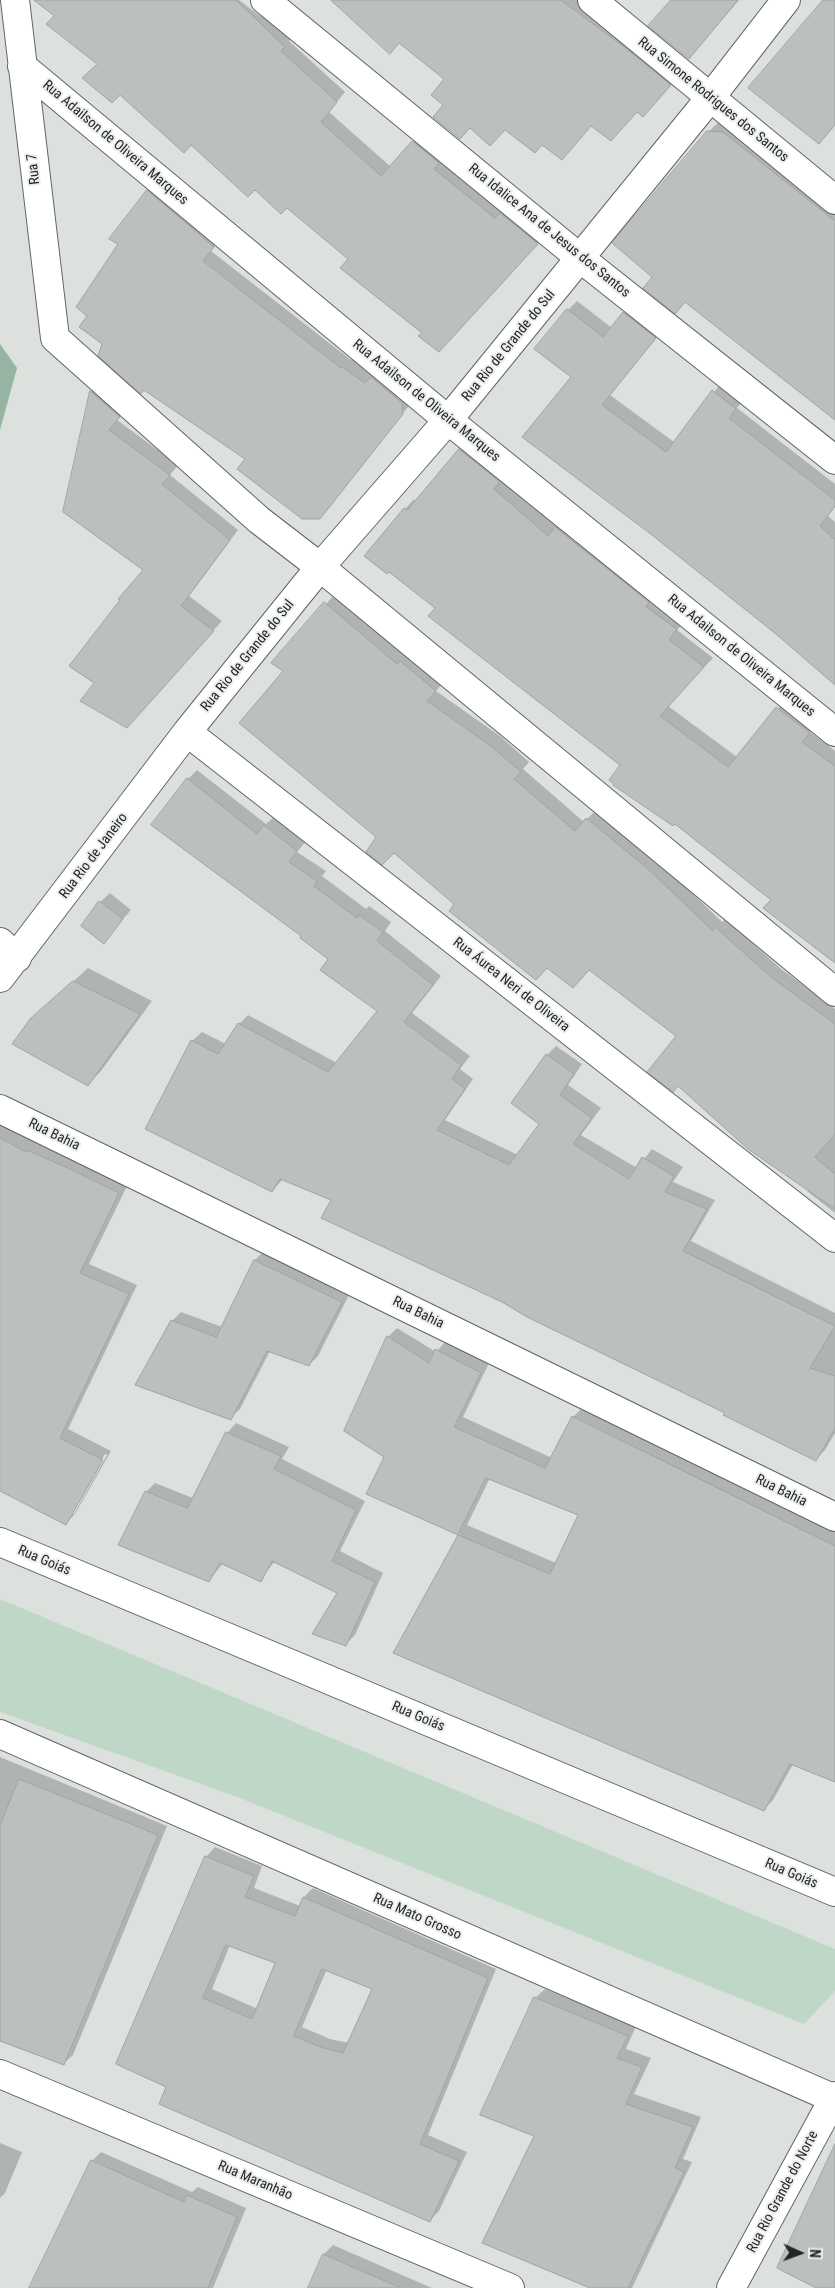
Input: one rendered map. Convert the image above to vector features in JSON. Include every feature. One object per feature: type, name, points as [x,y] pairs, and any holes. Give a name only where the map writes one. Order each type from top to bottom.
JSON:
[{"type":"street","name":"Rua 7","points":[[15,0],[55,338],[259,520],[320,567]]},
{"type":"street","name":"Rua Idalice Ana de Jesus dos Santos","points":[[265,0],[580,258],[835,460]]},
{"type":"street","name":"Rua Simone Rodrigues dos Santos","points":[[592,0],[835,200]]},
{"type":"street","name":"Rua Rio de Grande do Sul","points":[[187,732],[320,567],[448,420],[710,98],[786,0]]},
{"type":"street","name":"Rua Adailson de Oliveira Marques","points":[[22,66],[448,420],[835,732]]},
{"type":"street","points":[[320,567],[835,992]]},
{"type":"street","name":"Rua Rio de Janeiro","points":[[6,960],[187,732]]},
{"type":"street","name":"Rua Áurea Neri de Oliveira","points":[[187,732],[835,1238]]},
{"type":"street","name":"Rua Bahia","points":[[0,1108],[835,1517]]},
{"type":"street","name":"Rua Goiás","points":[[0,1542],[835,1892]]},
{"type":"street","name":"Rua Mato Grosso","points":[[0,1734],[835,2098]]},
{"type":"street","name":"Rua Maranhão","points":[[0,2074],[510,2288]]},
{"type":"street","name":"Rua Rio Grande do Norte","points":[[731,2288],[835,2098]]},
{"type":"green space","points":[[0,344],[17,368],[0,430]]},
{"type":"green space","points":[[0,1599],[835,1949],[835,1991],[804,2024],[232,1795],[0,1712]]},
{"type":"building","points":[[34,0],[236,0],[285,47],[281,51],[337,102],[321,122],[381,176],[412,141],[439,163],[434,169],[495,218],[500,213],[538,244],[439,352],[418,336],[422,333],[340,268],[348,259],[287,208],[281,214],[255,190],[248,197],[191,145],[184,153],[120,95],[112,103],[82,78],[97,64],[46,24],[54,16]]},
{"type":"building","points":[[331,0],[561,0],[623,46],[671,85],[643,117],[637,112],[611,141],[591,126],[562,160],[542,145],[535,153],[505,130],[490,146],[470,128],[460,139],[433,117],[443,105],[431,95],[444,79],[399,43],[390,54]]},
{"type":"building","points":[[671,0],[738,0],[689,59],[648,26]]},
{"type":"building","points":[[823,0],[835,0],[835,125],[819,144],[748,88]]},
{"type":"building","points":[[707,131],[723,132],[835,221],[835,420],[685,302],[675,314],[643,288],[652,277],[612,243]]},
{"type":"building","points":[[147,190],[214,247],[203,261],[341,368],[365,383],[371,377],[402,403],[403,414],[320,519],[302,519],[237,469],[245,459],[144,390],[141,394],[98,356],[102,344],[79,327],[87,316],[76,307],[118,244],[109,239]]},
{"type":"building","points":[[567,309],[603,337],[623,312],[656,338],[602,405],[666,452],[712,390],[736,409],[729,418],[835,500],[835,506],[820,526],[835,540],[835,685],[776,634],[652,535],[522,437],[571,377],[534,349]]},
{"type":"building","points":[[90,391],[120,417],[109,430],[170,475],[162,484],[230,540],[181,606],[214,631],[127,728],[80,701],[94,683],[69,666],[120,600],[118,599],[143,570],[63,512]]},
{"type":"building","points":[[459,449],[500,482],[494,489],[548,536],[555,527],[649,602],[646,607],[677,629],[669,640],[704,667],[660,716],[728,767],[776,707],[810,733],[802,742],[835,766],[835,963],[763,908],[771,900],[675,824],[673,826],[613,785],[609,780],[620,765],[428,616],[435,608],[389,572],[387,574],[364,556],[404,508],[407,510]]},
{"type":"building","points":[[324,602],[397,664],[400,661],[436,691],[427,701],[491,746],[521,772],[514,779],[575,831],[586,818],[647,868],[713,931],[715,927],[771,977],[835,1024],[835,1134],[815,1157],[835,1174],[835,1209],[748,1149],[678,1086],[673,1092],[647,1072],[676,1036],[589,970],[573,988],[547,968],[536,980],[449,911],[454,904],[394,853],[382,865],[366,852],[376,837],[239,723],[283,671],[271,663]]},
{"type":"building","points":[[187,778],[257,834],[264,825],[297,851],[289,862],[317,881],[314,886],[357,918],[359,915],[383,932],[377,941],[433,985],[404,1022],[461,1065],[452,1079],[465,1089],[437,1130],[509,1165],[539,1124],[511,1103],[546,1054],[574,1074],[560,1095],[592,1118],[573,1144],[629,1179],[642,1157],[674,1176],[665,1192],[707,1209],[683,1251],[835,1326],[810,1368],[835,1376],[835,1428],[816,1461],[723,1415],[725,1413],[527,1317],[502,1302],[321,1218],[331,1200],[280,1179],[272,1192],[145,1129],[191,1040],[218,1054],[238,1023],[328,1072],[377,1011],[320,970],[328,959],[300,938],[301,936],[151,825]]},
{"type":"building","points":[[99,901],[123,919],[104,944],[81,926]]},
{"type":"building","points":[[73,981],[140,1014],[88,1086],[12,1044],[30,1019]]},
{"type":"building","points":[[0,1138],[26,1152],[27,1150],[119,1193],[80,1273],[129,1294],[60,1438],[103,1460],[66,1525],[0,1491]]},
{"type":"building","points":[[254,1260],[342,1302],[309,1366],[267,1351],[231,1420],[135,1385],[171,1320],[216,1337]]},
{"type":"building","points":[[387,1336],[429,1363],[435,1349],[481,1373],[454,1427],[545,1468],[572,1416],[835,1546],[835,1782],[790,1764],[764,1811],[393,1653],[458,1535],[366,1494],[384,1457],[344,1431]],"holes":[[[486,1478],[578,1515],[550,1574],[458,1535]]]},
{"type":"building","points":[[226,1432],[281,1456],[274,1469],[356,1510],[332,1561],[375,1582],[346,1646],[312,1634],[337,1593],[272,1561],[261,1582],[220,1563],[209,1582],[118,1545],[145,1491],[187,1508]]},
{"type":"building","points":[[19,1779],[158,1835],[64,2065],[0,2041],[0,1826]]},
{"type":"building","points":[[205,1856],[254,1876],[245,1897],[295,1916],[303,1897],[488,1978],[420,2144],[459,2161],[430,2222],[159,2104],[166,2087],[116,2064]],"holes":[[[226,1945],[275,1963],[252,2019],[203,1998]],[[322,1969],[372,1989],[343,2053],[320,2047],[294,2036]]]},
{"type":"building","points":[[534,1997],[628,2036],[617,2058],[642,2067],[626,2104],[693,2127],[675,2168],[684,2172],[628,2288],[590,2288],[482,2243],[534,2136],[480,2115]]},
{"type":"building","points":[[835,2144],[835,2288],[816,2288],[777,2268]]},
{"type":"building","points":[[91,2160],[184,2202],[187,2195],[237,2217],[208,2288],[29,2288]]},
{"type":"building","points":[[323,2254],[401,2288],[308,2288]]}]
